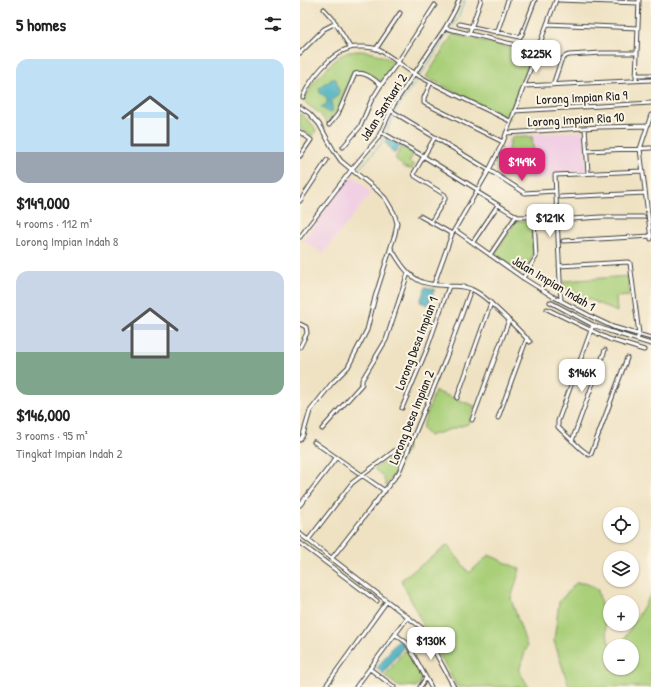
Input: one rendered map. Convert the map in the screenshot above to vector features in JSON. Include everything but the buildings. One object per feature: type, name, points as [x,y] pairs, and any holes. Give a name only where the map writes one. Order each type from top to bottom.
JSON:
[{"type":"street","name":"Jalan Santuari 2","points":[[300,237],[352,169],[378,138],[391,111],[445,28],[459,0]]},
{"type":"street","points":[[469,34],[481,0]]},
{"type":"street","points":[[496,33],[508,0]]},
{"type":"street","points":[[459,24],[520,37],[535,0]]},
{"type":"street","points":[[434,284],[452,234],[489,170],[506,133],[556,0]]},
{"type":"street","points":[[559,0],[639,1],[636,80]]},
{"type":"street","points":[[343,147],[360,127],[371,101],[435,5]]},
{"type":"street","points":[[324,10],[336,23],[350,47]]},
{"type":"street","points":[[376,49],[400,13]]},
{"type":"street","points":[[300,53],[324,30],[336,23]]},
{"type":"street","points":[[547,24],[638,28]]},
{"type":"street","points":[[445,28],[537,50]]},
{"type":"street","points":[[528,48],[533,47],[540,42]]},
{"type":"street","points":[[303,97],[310,82],[326,63],[339,52],[350,47],[365,47],[376,49],[415,74],[510,121]]},
{"type":"street","points":[[553,84],[561,61],[566,56],[602,53],[637,53]]},
{"type":"street","points":[[410,71],[419,68]]},
{"type":"street","points":[[410,71],[411,79]]},
{"type":"street","points":[[329,125],[338,114],[355,74],[360,73],[369,76],[381,85]]},
{"type":"street","points":[[636,75],[651,75]]},
{"type":"street","points":[[524,86],[651,80]]},
{"type":"street","points":[[431,82],[424,98],[424,103],[502,142]]},
{"type":"street","name":"Lorong Impian Ria 9","points":[[514,111],[651,103]]},
{"type":"street","points":[[300,107],[310,113],[319,124],[334,152],[342,161],[378,191],[384,198],[394,213],[397,223],[391,248],[375,297],[367,330],[348,367],[332,383],[310,411],[300,440]]},
{"type":"street","points":[[391,111],[525,193],[556,191]]},
{"type":"street","points":[[651,115],[640,149],[651,239]]},
{"type":"street","name":"Lorong Impian Ria 10","points":[[506,133],[647,126]]},
{"type":"street","points":[[585,128],[588,173]]},
{"type":"street","points":[[300,132],[311,140],[300,156]]},
{"type":"street","points":[[382,132],[423,156],[518,217],[551,216]]},
{"type":"street","points":[[431,222],[446,195],[415,176],[414,172],[435,137]]},
{"type":"street","points":[[586,151],[651,148]]},
{"type":"street","points":[[300,201],[327,160]]},
{"type":"street","points":[[561,301],[555,175],[642,171]]},
{"type":"street","points":[[560,197],[645,193]]},
{"type":"street","points":[[473,242],[498,205]]},
{"type":"street","points":[[420,216],[452,234]]},
{"type":"street","points":[[490,255],[516,216]]},
{"type":"street","points":[[557,220],[644,216]]},
{"type":"street","points":[[523,278],[536,257],[534,217]]},
{"type":"street","name":"Jalan Impian Indah 1","points":[[455,230],[523,278],[561,301],[613,327],[651,338]]},
{"type":"street","points":[[563,241],[651,236]]},
{"type":"street","points":[[391,248],[408,273],[421,282],[459,286],[478,292],[509,320],[530,342]]},
{"type":"street","points":[[559,266],[630,263],[639,334],[637,340]]},
{"type":"street","points":[[322,429],[362,384],[362,380],[386,340],[408,273]]},
{"type":"street","name":"Lorong Desa Impian 1","points":[[402,408],[427,349],[449,286]]},
{"type":"street","name":"Lorong Desa Impian 2","points":[[332,558],[400,472],[439,377],[472,289]]},
{"type":"street","name":"Jalan Impian Indah 1","points":[[550,302],[593,325],[651,344]]},
{"type":"street","points":[[457,398],[491,303]]},
{"type":"street","name":"Jalan Impian Indah 1","points":[[547,309],[590,331],[609,339],[644,350]]},
{"type":"street","points":[[472,420],[509,320]]},
{"type":"street","points":[[300,324],[306,327],[307,333],[300,347]]},
{"type":"street","points":[[593,325],[558,421],[558,426],[572,441],[589,455],[594,448],[627,358]]},
{"type":"street","points":[[498,418],[527,338]]},
{"type":"street","points":[[572,441],[605,350]]},
{"type":"street","points":[[314,442],[385,491]]},
{"type":"street","points":[[308,540],[352,483],[401,446]]},
{"type":"street","points":[[300,505],[336,458]]},
{"type":"street","points":[[300,534],[422,628],[454,687]]},
{"type":"street","points":[[300,543],[377,601]]},
{"type":"street","points":[[325,687],[387,601]]},
{"type":"street","points":[[356,687],[408,617]]},
{"type":"street","points":[[395,634],[407,643],[431,687]]},
{"type":"street","points":[[370,668],[389,686],[394,687]]},
{"type":"street","points":[[420,687],[426,678]]},
{"type":"shaded area","points":[[581,131],[584,134],[586,169],[584,171],[552,173],[552,178],[529,180],[500,160],[505,145],[507,144],[507,139],[509,140],[513,136]]},
{"type":"shaded area","points":[[350,177],[355,177],[371,193],[323,254],[303,240]]},
{"type":"green space","points":[[453,34],[532,53],[509,119],[426,77]]},
{"type":"green space","points":[[348,52],[371,52],[379,55],[392,61],[393,65],[381,81],[370,74],[361,71],[352,73],[336,113],[326,122],[320,114],[303,101],[313,83],[334,61]]},
{"type":"green space","points":[[300,113],[313,125],[316,130],[313,137],[300,128]]},
{"type":"green space","points":[[513,137],[532,137],[534,155],[511,158],[505,157],[510,145],[510,140]]},
{"type":"green space","points":[[402,147],[414,153],[409,162],[414,165],[412,169],[404,167],[395,158]]},
{"type":"green space","points":[[519,221],[530,221],[532,223],[533,255],[521,274],[497,255],[496,252],[515,223]]},
{"type":"green space","points":[[628,276],[630,296],[616,297],[617,312],[564,288],[564,281]]},
{"type":"green space","points":[[435,391],[475,406],[468,424],[429,436],[422,428]]},
{"type":"green space","points":[[406,446],[407,449],[396,471],[386,486],[383,476],[374,469]]},
{"type":"green space","points":[[448,545],[469,573],[489,555],[520,569],[511,599],[527,646],[519,671],[529,687],[457,687],[423,625],[401,580]]},
{"type":"green space","points":[[576,583],[586,583],[598,590],[603,615],[603,631],[606,631],[608,639],[603,639],[603,675],[639,675],[639,639],[624,639],[629,631],[639,631],[639,614],[651,594],[651,687],[570,687],[554,641],[559,602]]},
{"type":"green space","points":[[406,648],[422,676],[422,679],[416,687],[399,687],[385,676]]},
{"type":"water","points":[[332,79],[336,79],[339,92],[332,100],[332,112],[329,113],[321,107],[327,104],[327,99],[320,93],[319,88],[322,87],[324,83],[327,83]]},
{"type":"water","points":[[388,137],[401,145],[394,154],[385,142]]},
{"type":"water","points":[[425,287],[435,289],[428,305],[420,302]]},
{"type":"water","points":[[399,640],[404,646],[383,674],[377,668]]},
{"type":"waterway","points":[[452,27],[457,20],[465,0]]},
{"type":"waterway","points":[[386,133],[396,110],[448,33]]},
{"type":"waterway","points":[[360,168],[381,144],[385,136]]}]
